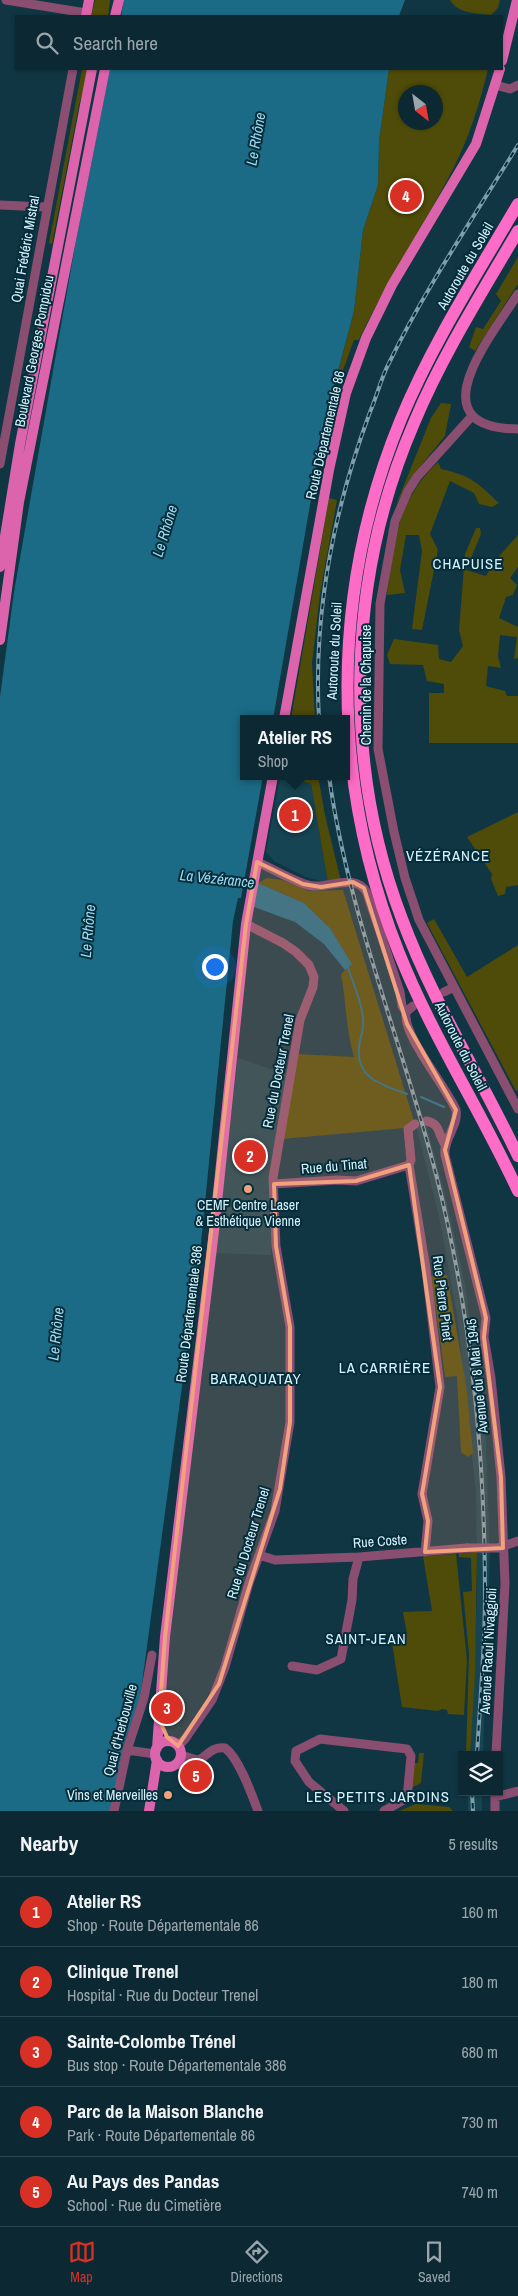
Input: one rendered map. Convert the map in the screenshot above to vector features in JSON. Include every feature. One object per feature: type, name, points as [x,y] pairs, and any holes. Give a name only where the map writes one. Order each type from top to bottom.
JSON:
[{"type":"highway","name":"Autoroute du Soleil","points":[[347,715],[348,642],[356,569],[372,498],[401,418],[434,350],[518,204]]},
{"type":"highway","name":"Autoroute du Soleil","points":[[518,231],[447,355],[413,424],[400,459],[386,503],[370,572],[362,639],[360,695],[362,746],[370,806],[385,867],[401,917],[428,982],[518,1156]]},
{"type":"highway","name":"Autoroute du Soleil","points":[[350,756],[357,810],[366,853],[387,922],[418,994],[518,1191]]},
{"type":"main road","points":[[86,15],[89,0]]},
{"type":"main road","points":[[115,15],[119,0]]},
{"type":"main road","points":[[503,57],[517,0]]},
{"type":"main road","name":"Boulevard Georges Pompidou","points":[[0,567],[20,444],[92,70]]},
{"type":"main road","name":"Boulevard Georges Pompidou","points":[[0,640],[20,493],[105,70]]},
{"type":"main road","name":"Route Départementale 86","points":[[285,715],[329,470],[346,393],[366,338],[392,284],[476,144],[500,70]]},
{"type":"main road","points":[[257,862],[272,780]]},
{"type":"main road","name":"Route Départementale 386","points":[[149,1811],[177,1524],[214,1231],[246,924],[257,862]]},
{"type":"main road","points":[[159,1719],[174,1754]]},
{"type":"main road","points":[[156,1754],[163,1742],[174,1754]]},
{"type":"main road","points":[[156,1754],[174,1754]]},
{"type":"main road","points":[[152,1786],[174,1754]]},
{"type":"street","points":[[6,0],[86,15]]},
{"type":"street","name":"Quai Frédéric Mistral","points":[[0,464],[73,70]]},
{"type":"street","points":[[495,85],[510,88],[518,86]]},
{"type":"street","points":[[0,205],[46,207]]},
{"type":"street","points":[[518,294],[480,353],[468,378],[465,405],[472,416],[491,426],[518,429]]},
{"type":"street","name":"Chemin de la Chapuise","points":[[472,416],[438,452],[408,491],[395,521],[380,604],[378,749],[405,878],[419,920],[518,1109]]},
{"type":"street","points":[[257,862],[312,886],[353,882],[361,885],[367,893],[398,986],[402,1006],[410,1009],[407,1024],[412,1037],[456,1110],[456,1120],[446,1146]]},
{"type":"street","name":"Rue du Docteur Trenel","points":[[174,1754],[212,1700],[219,1684],[259,1555],[269,1532],[278,1496],[290,1422],[290,1326],[276,1246],[274,1184],[280,1131],[300,1020],[314,987],[314,977],[309,965],[296,952],[283,942],[246,924]]},
{"type":"street","points":[[444,992],[454,988]]},
{"type":"street","points":[[426,1121],[432,1122],[438,1127],[446,1146]]},
{"type":"street","points":[[409,1166],[411,1160],[408,1129],[415,1124]]},
{"type":"street","name":"Avenue du 8 Mai 1945","points":[[446,1146],[445,1155],[486,1318],[484,1337],[491,1378],[501,1478],[500,1548]]},
{"type":"street","name":"Rue du Tinat","points":[[274,1184],[337,1180],[356,1181],[409,1166]]},
{"type":"street","name":"Rue Pierre Pinet","points":[[409,1166],[426,1270],[440,1387],[422,1494],[428,1521],[425,1552]]},
{"type":"street","points":[[500,1548],[518,1541]]},
{"type":"street","name":"Rue Coste","points":[[259,1555],[275,1560],[360,1557],[467,1548],[500,1548]]},
{"type":"street","name":"Avenue Raoul Nivaggioli","points":[[496,1751],[506,1610],[500,1548]]},
{"type":"street","points":[[292,1666],[317,1670],[341,1659],[352,1600],[353,1579],[360,1557]]},
{"type":"street","name":"Quai d'Herbouville","points":[[114,1811],[127,1750],[144,1698],[152,1656]]},
{"type":"street","points":[[344,1811],[309,1782],[295,1761],[296,1751],[320,1739],[407,1749],[411,1756],[407,1798],[384,1811]]},
{"type":"street","points":[[174,1754],[189,1765],[200,1761],[214,1749],[225,1748],[229,1751],[250,1789],[258,1811]]},
{"type":"street","points":[[127,1750],[156,1754]]},
{"type":"street","points":[[503,1794],[518,1791]]},
{"type":"street","points":[[495,1796],[496,1811]]},
{"type":"highlighted area","points":[[257,862],[303,884],[321,887],[353,882],[364,888],[407,1024],[456,1110],[445,1150],[486,1318],[484,1337],[501,1477],[503,1548],[425,1552],[428,1521],[422,1494],[440,1387],[409,1165],[356,1181],[274,1184],[276,1246],[290,1327],[290,1422],[280,1489],[219,1684],[178,1746],[167,1737],[159,1719],[165,1637],[246,924]]},
{"type":"shaded area","points":[[95,0],[110,0],[108,15],[91,15]]},
{"type":"shaded area","points":[[450,0],[500,0],[498,8],[491,15],[463,10],[453,5]]},
{"type":"shaded area","points":[[82,70],[90,70],[79,105],[52,244],[49,243]]},
{"type":"shaded area","points":[[389,70],[488,70],[474,120],[459,157],[359,340],[354,340],[342,373],[338,372],[354,311],[363,230],[378,185],[379,141]]},
{"type":"shaded area","points":[[518,257],[518,284],[475,351],[469,347],[476,327],[483,329],[501,301],[496,294]]},
{"type":"shaded area","points":[[441,403],[451,404],[445,436],[411,478],[396,505],[431,418]]},
{"type":"shaded area","points":[[438,462],[441,469],[467,477],[499,503],[492,507],[479,504],[474,493],[450,481],[430,534],[438,550],[422,630],[412,629],[422,551],[419,535],[406,535],[400,570],[405,593],[387,595],[391,557],[399,523],[406,507],[414,491]]},
{"type":"shaded area","points":[[329,498],[337,500],[320,594],[312,663],[315,715],[292,715]]},
{"type":"shaded area","points":[[476,528],[480,528],[481,534],[466,570],[486,576],[494,562],[518,535],[518,567],[510,578],[517,585],[513,595],[506,597],[499,618],[518,627],[518,658],[514,659],[517,637],[500,635],[498,656],[501,668],[488,666],[486,686],[505,691],[507,696],[518,696],[518,743],[429,743],[429,693],[444,693],[444,684],[427,681],[423,665],[390,664],[387,655],[394,639],[438,645],[439,659],[451,662],[463,646],[459,630],[465,554]]},
{"type":"shaded area","points":[[280,780],[311,784],[328,883],[306,877],[274,861],[266,852]]},
{"type":"shaded area","points":[[296,780],[319,780],[341,881],[328,883],[311,784]]},
{"type":"shaded area","points":[[518,812],[518,885],[506,887],[505,894],[498,896],[491,879],[492,874],[467,837]]},
{"type":"shaded area","points":[[267,878],[282,880],[309,891],[343,890],[414,1121],[405,1128],[282,1139],[297,1054],[354,1057],[349,1036],[341,974],[351,964],[330,928],[304,903],[258,883]]},
{"type":"shaded area","points":[[434,919],[467,977],[518,945],[518,1090],[516,1091],[427,923]]},
{"type":"shaded area","points":[[238,1058],[288,1075],[271,1229],[271,1255],[215,1253]]},
{"type":"shaded area","points":[[426,1124],[445,1194],[465,1284],[486,1443],[490,1555],[483,1751],[470,1751],[477,1595],[476,1492],[457,1315],[439,1216],[416,1126]]},
{"type":"shaded area","points":[[447,1275],[466,1385],[473,1453],[468,1457],[461,1452],[457,1376],[445,1377],[430,1276]]},
{"type":"shaded area","points":[[477,1552],[475,1675],[470,1751],[466,1751],[469,1654],[463,1592],[472,1591],[471,1558],[459,1557],[459,1553]]},
{"type":"shaded area","points":[[456,1554],[467,1660],[464,1715],[448,1714],[447,1710],[442,1709],[438,1711],[402,1707],[391,1636],[407,1634],[403,1612],[432,1611],[423,1556]]},
{"type":"shaded area","points":[[419,1753],[424,1753],[421,1783],[411,1788],[414,1763],[418,1763]]},
{"type":"shaded area","points":[[468,1796],[482,1796],[482,1811],[468,1811]]},
{"type":"shaded area","points":[[416,1804],[449,1807],[453,1811],[399,1811]]},
{"type":"water","points":[[124,0],[405,0],[399,15],[121,15]]},
{"type":"water","name":"Le Rhône","points":[[110,70],[389,70],[379,141],[378,185],[363,230],[354,311],[324,424],[274,715],[240,715],[240,780],[262,780],[241,898],[238,898],[233,921],[200,1253],[140,1698],[124,1744],[110,1811],[0,1811],[0,697],[14,592],[77,235]]},
{"type":"water","points":[[258,883],[304,903],[330,928],[352,964],[345,970],[324,944],[295,922],[254,907]]},
{"type":"waterway","name":"La Vézérance","points":[[347,965],[362,1011],[363,1028],[359,1048],[359,1059],[362,1067],[367,1074],[380,1084],[407,1094]]},
{"type":"waterway","name":"La Vézérance","points":[[421,1097],[444,1107]]},
{"type":"railway","points":[[319,715],[319,641],[323,602],[336,524],[357,449],[384,375],[403,335],[434,280],[518,145]]},
{"type":"railway","points":[[330,780],[339,833],[352,889],[434,1165],[456,1267],[471,1360],[483,1501],[485,1595],[477,1751]]},
{"type":"railway","points":[[472,1796],[473,1811]]},
{"type":"place","name":"Parc de la Maison Blanche","points":[[406,196]]},
{"type":"place","name":"Atelier RS","points":[[295,815]]},
{"type":"place","name":"Clinique Trenel","points":[[250,1156]]},
{"type":"place","name":"CEMF Centre Laser & Esthétique Vienne","points":[[248,1189]]},
{"type":"place","name":"Sainte-Colombe Trénel","points":[[167,1708]]},
{"type":"place","name":"Au Pays des Pandas","points":[[196,1776]]},
{"type":"place","name":"Vins et Merveilles","points":[[168,1795]]},
{"type":"district","name":"CHAPUISE","points":[[468,564]]},
{"type":"district","name":"VÉZÉRANCE","points":[[448,856]]},
{"type":"district","name":"LA CARRIÈRE","points":[[385,1368]]},
{"type":"district","name":"BARAQUATAY","points":[[256,1379]]},
{"type":"district","name":"SAINT-JEAN","points":[[366,1639]]},
{"type":"district","name":"LES PETITS JARDINS","points":[[378,1797]]}]
